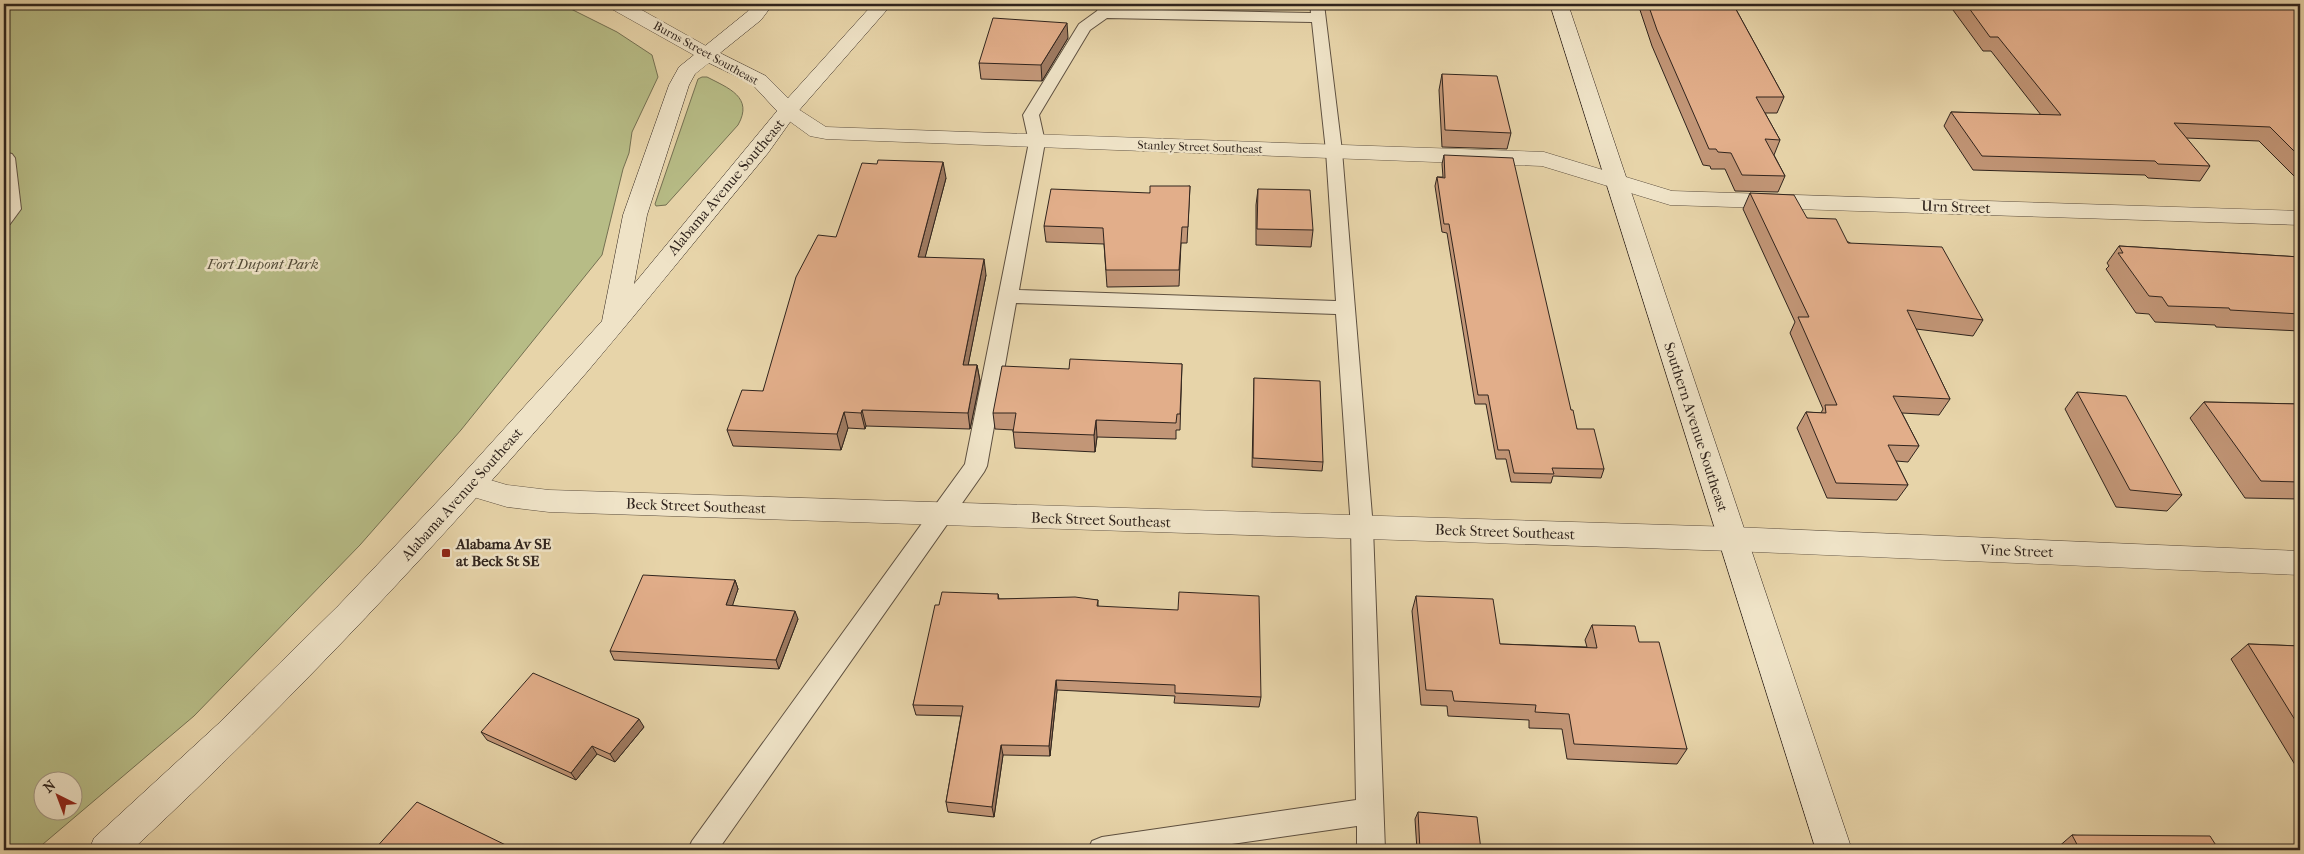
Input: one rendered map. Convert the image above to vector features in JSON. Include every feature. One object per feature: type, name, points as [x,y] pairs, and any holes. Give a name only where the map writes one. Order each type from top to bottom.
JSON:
[{"type":"street","name":"Burns Street Southeast","points":[[617,4],[708,55],[759,80],[788,111]]},
{"type":"street","points":[[614,322],[635,215],[679,86],[686,71],[754,16],[764,4]]},
{"type":"street","name":"Alabama Avenue Southeast","points":[[107,850],[218,748],[294,674],[392,571],[578,364],[760,148],[788,111],[883,4]]},
{"type":"street","name":"Southern Avenue Southeast","points":[[1559,4],[1834,850]]},
{"type":"street","name":"Stanley Street Southeast","points":[[788,111],[826,133],[1544,159],[1615,181]]},
{"type":"street","name":"Urn Street","points":[[1615,181],[1670,198],[2300,218]]},
{"type":"street","name":"Beck Street Southeast","points":[[470,485],[507,496],[533,500],[939,515],[1733,538]]},
{"type":"street","name":"Vine Street","points":[[1733,538],[2300,563]]},
{"type":"lane","points":[[702,850],[939,515],[976,466],[1037,142],[1031,115],[1084,27],[1106,8],[1317,11],[1334,151],[1362,528],[1371,850]]},
{"type":"lane","points":[[4,157],[6,158],[12,209],[4,220]]},
{"type":"lane","points":[[1008,296],[1345,308]]},
{"type":"lane","points":[[1102,850],[1369,812]]},
{"type":"green space","name":"Fort Dupont Park","points":[[4,4],[561,4],[617,32],[652,55],[658,77],[632,132],[629,153],[623,169],[602,255],[461,430],[360,545],[194,716],[82,811],[82,772],[32,772],[32,822],[69,822],[36,850],[4,850]]},
{"type":"green space","points":[[702,77],[715,81],[736,95],[741,100],[743,107],[742,115],[738,125],[666,205],[656,206],[655,204],[698,79]]},
{"type":"building","points":[[1648,4],[1733,4],[1784,97],[1756,97],[1780,140],[1765,139],[1785,176],[1742,175],[1731,153],[1709,149],[1657,30]]},
{"type":"building","points":[[1966,4],[2288,4],[2300,15],[2300,157],[2270,127],[2174,123],[2210,166],[2158,164],[2155,161],[1982,156],[1951,112],[2061,115],[1998,37],[1990,37]]},
{"type":"building","points":[[993,18],[1067,23],[1041,65],[979,63]]},
{"type":"building","points":[[1442,74],[1497,76],[1511,133],[1445,130]]},
{"type":"building","points":[[1444,155],[1513,158],[1571,410],[1573,410],[1577,429],[1594,429],[1604,469],[1552,468],[1554,474],[1514,473],[1509,450],[1498,450],[1488,395],[1478,395],[1449,224],[1444,224],[1437,177],[1445,178]]},
{"type":"building","points":[[878,160],[943,162],[918,257],[984,259],[963,365],[977,365],[968,413],[862,410],[861,413],[844,412],[837,434],[727,430],[742,390],[763,391],[796,277],[818,235],[836,237],[862,163],[877,164]]},
{"type":"building","points":[[1150,186],[1190,186],[1188,227],[1182,227],[1179,270],[1106,270],[1103,228],[1044,226],[1051,189],[1150,193]]},
{"type":"building","points":[[1258,189],[1310,190],[1313,230],[1257,229]]},
{"type":"building","points":[[1750,193],[1794,195],[1807,218],[1836,219],[1848,243],[1942,247],[1983,320],[1907,310],[1950,399],[1893,396],[1919,446],[1888,445],[1908,485],[1836,483],[1806,412],[1826,413],[1825,405],[1837,405],[1798,317],[1809,317]]},
{"type":"building","points":[[2119,246],[2300,257],[2300,314],[2230,310],[2229,308],[2168,306],[2162,297],[2149,296],[2118,253],[2123,253]]},
{"type":"building","points":[[1070,359],[1182,364],[1180,414],[1177,414],[1176,423],[1096,420],[1094,435],[1013,432],[1016,413],[993,413],[1002,366],[1069,369]]},
{"type":"building","points":[[1254,378],[1320,381],[1323,462],[1253,458]]},
{"type":"building","points":[[2077,392],[2126,396],[2182,495],[2130,490]]},
{"type":"building","points":[[2204,402],[2300,404],[2300,482],[2261,481]]},
{"type":"building","points":[[643,575],[735,580],[726,605],[795,611],[776,660],[610,651]]},
{"type":"building","points":[[942,592],[998,594],[998,599],[1075,597],[1098,600],[1097,606],[1178,610],[1179,592],[1259,596],[1261,697],[1175,693],[1175,685],[1056,680],[1049,746],[1001,745],[992,807],[946,802],[963,706],[913,705],[935,605],[939,605]]},
{"type":"building","points":[[1416,596],[1493,599],[1500,644],[1597,648],[1592,625],[1635,626],[1639,642],[1659,642],[1687,749],[1574,744],[1569,714],[1535,712],[1536,705],[1454,701],[1452,691],[1426,690]]},
{"type":"building","points":[[2248,644],[2300,646],[2300,728]]},
{"type":"building","points":[[533,673],[639,719],[610,754],[592,746],[571,773],[481,732]]},
{"type":"building","points":[[417,802],[516,850],[374,850]]},
{"type":"building","points":[[1418,812],[1477,817],[1481,850],[1420,850]]},
{"type":"building","points":[[2072,835],[2210,836],[2219,850],[2080,850]]},
{"type":"place","name":"Alabama Av SE at Beck St SE","points":[[446,553]]}]
